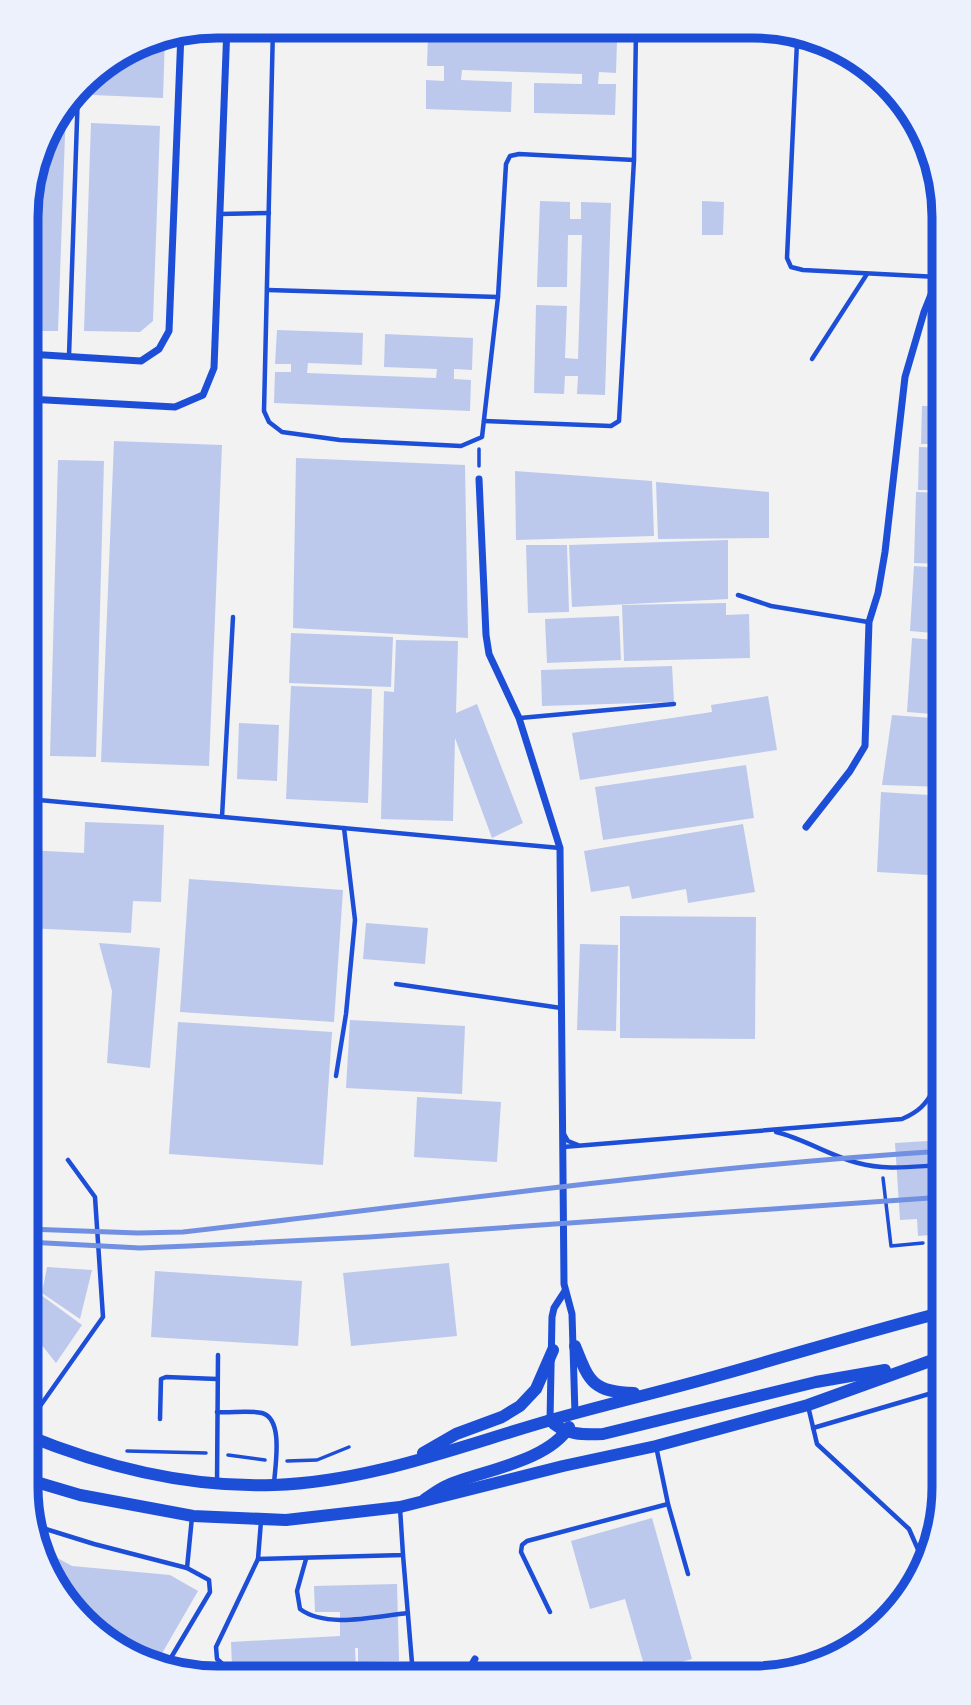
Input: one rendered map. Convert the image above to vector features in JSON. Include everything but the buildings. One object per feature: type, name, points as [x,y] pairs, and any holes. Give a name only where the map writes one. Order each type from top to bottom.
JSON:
[{"type":"main road","points":[[38,1440],[68,1452],[121,1467],[217,1483],[274,1485],[333,1479],[404,1463],[550,1420],[932,1315]]},
{"type":"main road","points":[[575,1346],[586,1376],[595,1384],[616,1392],[647,1393]]},
{"type":"main road","points":[[404,1463],[456,1434],[502,1417],[520,1406],[536,1389],[553,1350]]},
{"type":"main road","points":[[38,1482],[80,1494],[192,1516],[310,1518],[414,1506],[808,1405],[932,1360]]},
{"type":"main road","points":[[550,1420],[554,1426],[567,1431],[603,1434],[816,1382],[932,1364]]},
{"type":"main road","points":[[414,1506],[445,1486],[548,1448],[567,1431],[575,1414]]},
{"type":"street","points":[[38,400],[175,407],[203,395],[214,368],[227,38]]},
{"type":"street","points":[[38,355],[141,362],[159,349],[169,331],[181,43]]},
{"type":"street","points":[[806,827],[850,771],[865,746],[869,622],[878,593],[885,552],[905,377],[932,298]]},
{"type":"street","points":[[479,479],[485,635],[489,654],[519,718],[560,848],[565,1291],[571,1304],[575,1346],[575,1414]]},
{"type":"street","points":[[550,1420],[554,1308],[565,1291]]},
{"type":"street","points":[[471,1666],[475,1660]]},
{"type":"lane","points":[[273,38],[264,411],[269,422],[282,432],[340,440],[461,446],[482,437],[498,297],[506,164],[510,156],[519,154],[634,160]]},
{"type":"lane","points":[[484,421],[611,426],[619,421],[634,160],[636,38]]},
{"type":"lane","points":[[797,44],[787,258],[791,267],[803,270],[932,276]]},
{"type":"lane","points":[[69,357],[78,105]]},
{"type":"lane","points":[[220,214],[269,214]]},
{"type":"lane","points":[[812,359],[867,273]]},
{"type":"lane","points":[[268,290],[498,297]]},
{"type":"lane","points":[[738,596],[771,606],[869,622]]},
{"type":"lane","points":[[222,817],[233,617]]},
{"type":"lane","points":[[519,718],[674,704]]},
{"type":"lane","points":[[38,800],[560,848]]},
{"type":"lane","points":[[336,1076],[346,1014],[355,920],[344,828]]},
{"type":"lane","points":[[396,984],[562,1008]]},
{"type":"lane","points":[[563,1147],[902,1119],[920,1110],[932,1092]]},
{"type":"lane","points":[[772,1131],[795,1136],[856,1163],[882,1168],[932,1166]]},
{"type":"lane","points":[[563,1133],[574,1144],[585,1146]]},
{"type":"lane","points":[[38,1409],[103,1317],[95,1197],[68,1160]]},
{"type":"lane","points":[[217,1483],[218,1355]]},
{"type":"lane","points":[[160,1419],[162,1379],[217,1379]]},
{"type":"lane","points":[[813,1428],[932,1393]]},
{"type":"lane","points":[[808,1405],[817,1444],[909,1529],[919,1554]]},
{"type":"lane","points":[[217,1412],[262,1413],[270,1418],[276,1427],[274,1485]]},
{"type":"lane","points":[[656,1446],[668,1504],[688,1574]]},
{"type":"lane","points":[[550,1612],[521,1552],[522,1545],[527,1541],[668,1504]]},
{"type":"lane","points":[[400,1507],[411,1666]]},
{"type":"lane","points":[[187,1568],[192,1516]]},
{"type":"lane","points":[[225,1666],[217,1659],[216,1647],[258,1559],[261,1519]]},
{"type":"lane","points":[[43,1528],[187,1568],[209,1580],[211,1586],[170,1660]]},
{"type":"lane","points":[[258,1559],[403,1555]]},
{"type":"lane","points":[[306,1559],[297,1591],[300,1609],[311,1617],[326,1621],[408,1613]]},
{"type":"path","points":[[882,1168],[891,1246],[923,1243]]},
{"type":"path","points":[[119,1451],[217,1453],[275,1462],[317,1460],[349,1447]]},
{"type":"railway","points":[[38,1229],[183,1232],[658,1176],[932,1152]]},
{"type":"railway","points":[[38,1243],[140,1248],[369,1237],[932,1198]]}]
